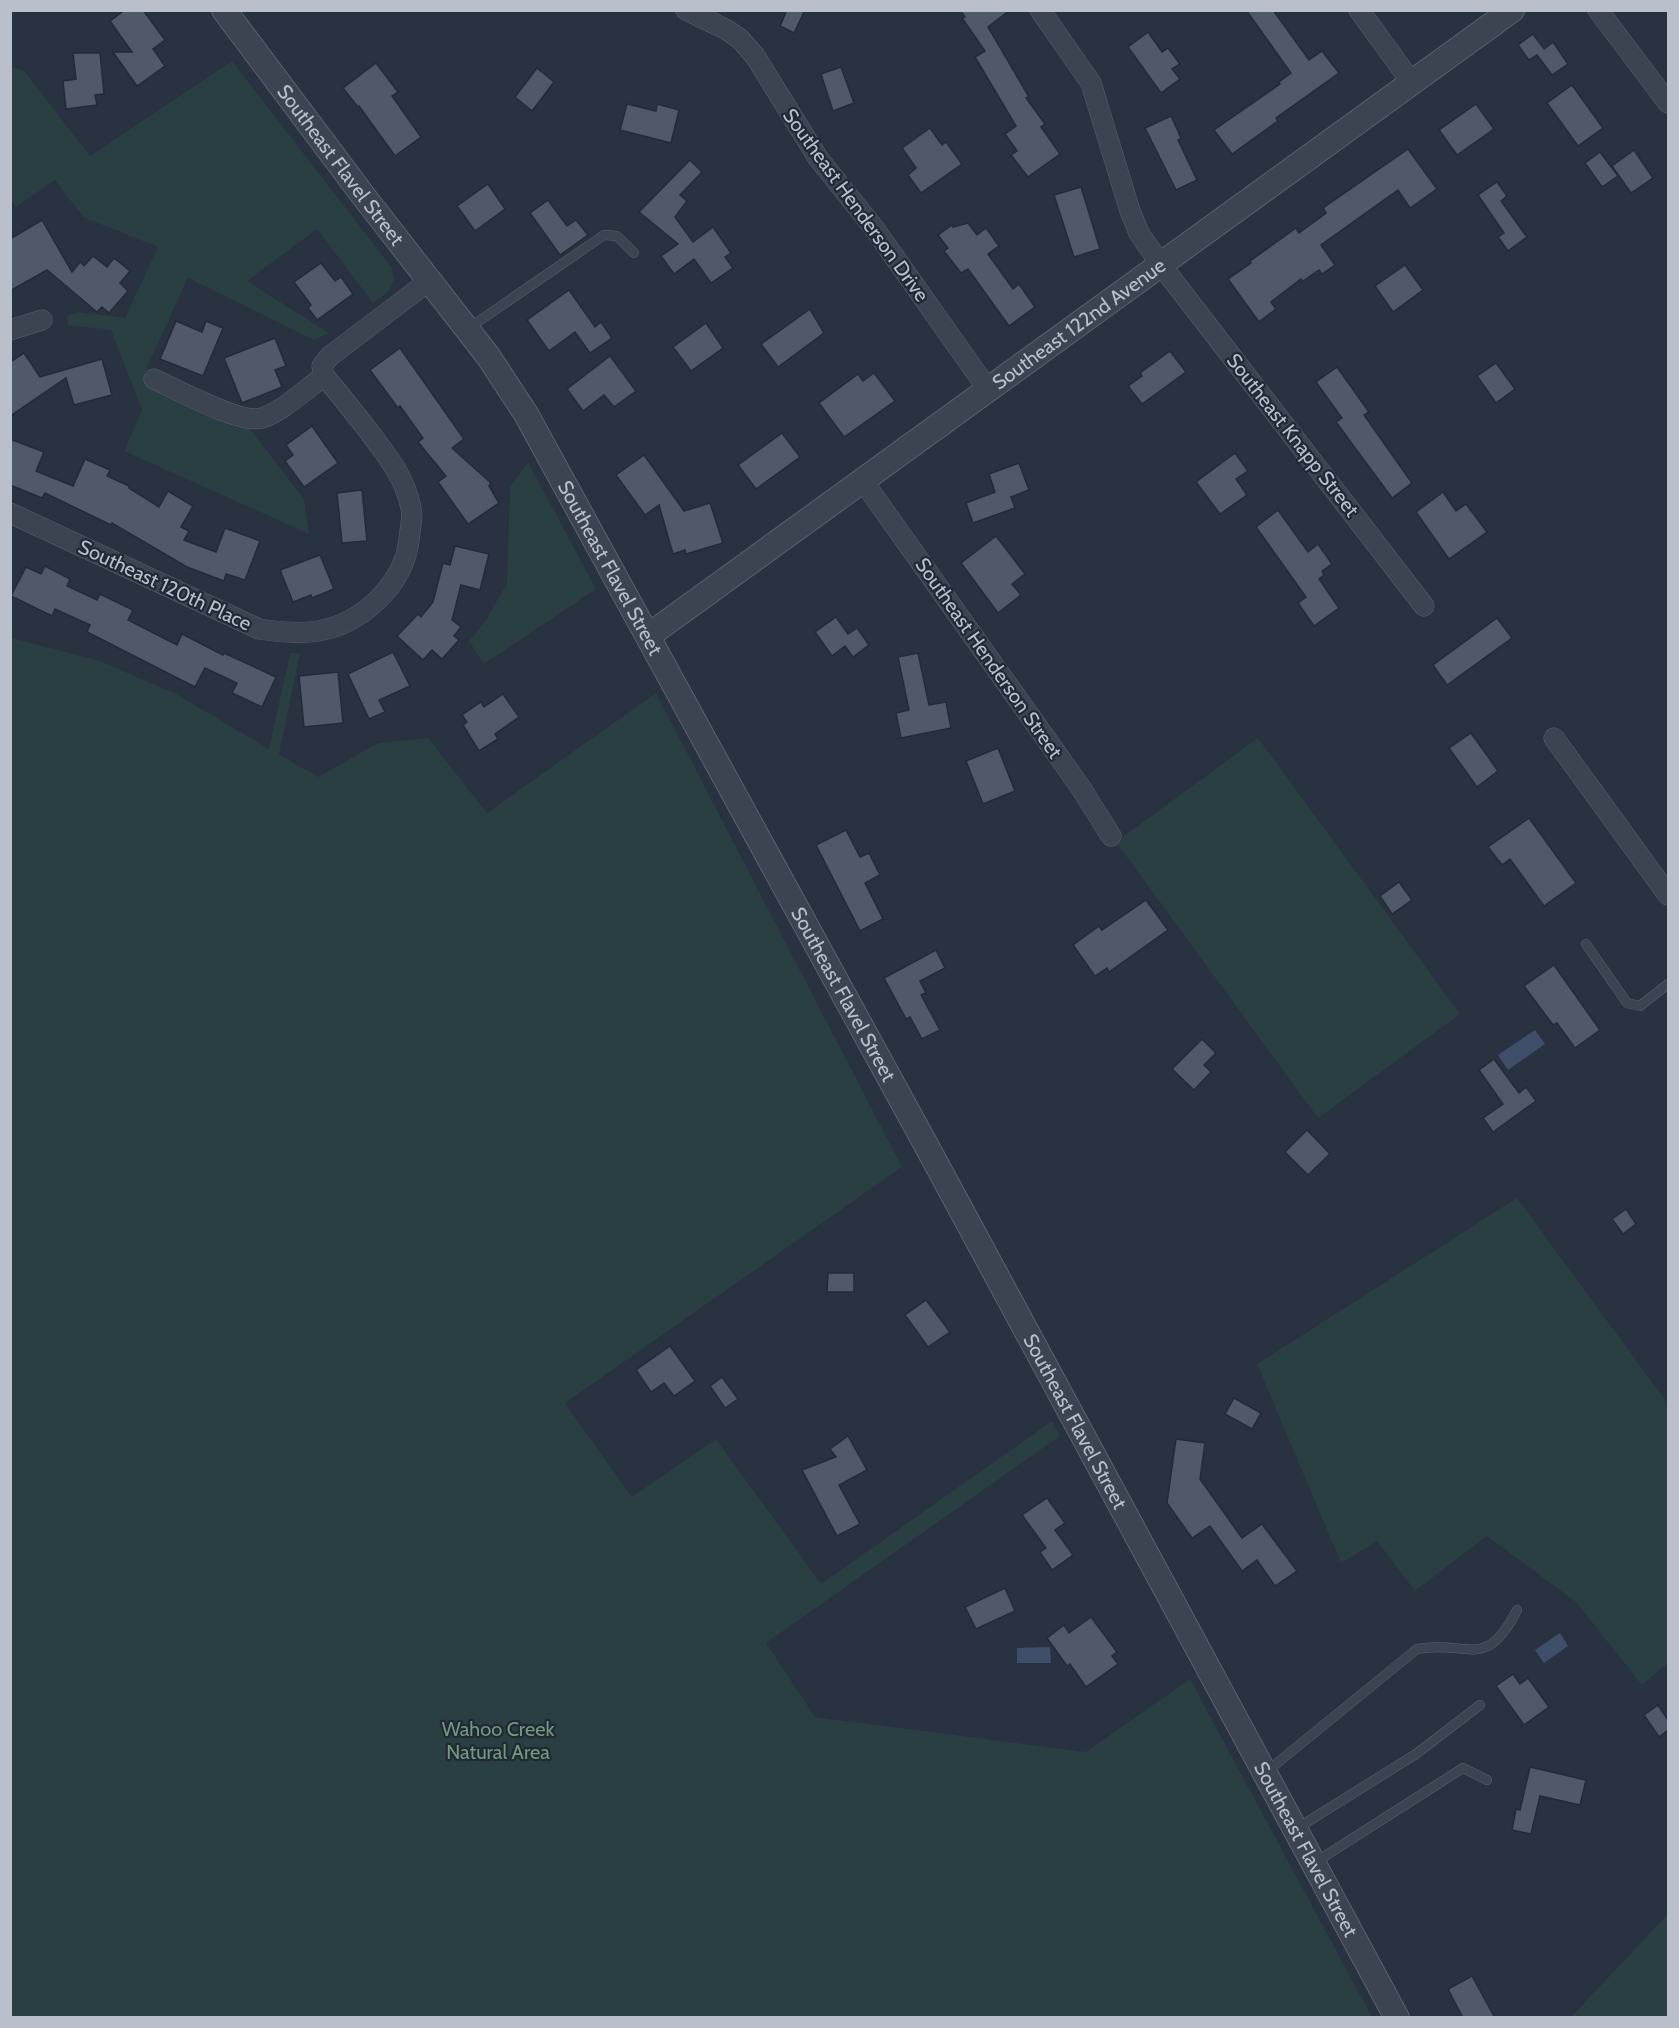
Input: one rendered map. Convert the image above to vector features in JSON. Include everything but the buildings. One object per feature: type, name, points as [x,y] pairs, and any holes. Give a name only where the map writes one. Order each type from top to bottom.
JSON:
[{"type":"street","name":"Southeast Flavel Street","points":[[224,10],[503,377],[526,414],[1398,2018]]},
{"type":"street","name":"Southeast Henderson Drive","points":[[686,10],[727,30],[740,39],[755,56],[818,158],[874,228],[988,391]]},
{"type":"street","name":"Southeast Knapp Street","points":[[1040,10],[1091,83],[1139,234],[1424,606]]},
{"type":"street","points":[[1359,10],[1412,83]]},
{"type":"street","name":"Southeast 122nd Avenue","points":[[648,636],[1512,10]]},
{"type":"street","points":[[1598,10],[1668,103]]},
{"type":"street","points":[[154,379],[234,415],[252,420],[266,417],[324,376],[322,366],[330,356],[429,282]]},
{"type":"street","points":[[10,330],[42,320]]},
{"type":"street","name":"Southeast 120th Place","points":[[10,513],[259,629],[282,632],[318,631],[339,625],[357,616],[379,599],[398,573],[408,551],[412,510],[399,472],[324,376]]},
{"type":"street","name":"Southeast Henderson Street","points":[[863,481],[1081,788],[1111,836]]},
{"type":"street","points":[[1554,738],[1668,895]]},
{"type":"lane","points":[[467,329],[604,235],[617,236],[634,253]]},
{"type":"lane","points":[[1586,944],[1627,1003],[1641,1006],[1668,984]]},
{"type":"lane","points":[[1265,1773],[1417,1649],[1431,1647],[1481,1650],[1496,1641],[1509,1627],[1517,1610]]},
{"type":"lane","points":[[1296,1829],[1416,1754],[1480,1705]]},
{"type":"lane","points":[[1314,1863],[1463,1768],[1487,1780]]},
{"type":"green space","points":[[232,61],[392,268],[394,280],[389,291],[373,303],[317,229],[247,281],[329,333],[314,340],[188,278],[147,367],[157,391],[234,426],[250,429],[304,499],[309,534],[124,451],[142,410],[111,330],[68,325],[67,316],[78,312],[125,318],[158,247],[83,217],[55,180],[16,207],[10,199],[10,66],[24,71],[90,156]]},
{"type":"green space","points":[[528,462],[596,589],[484,664],[469,641],[486,620],[507,583],[510,487]]},
{"type":"green space","name":"Wahoo Creek Natural Area","points":[[11,638],[100,661],[176,694],[269,749],[290,653],[300,653],[279,754],[318,777],[378,743],[428,738],[487,813],[656,693],[902,1167],[565,1403],[632,1497],[716,1439],[821,1584],[1052,1421],[1060,1436],[766,1643],[815,1717],[1086,1752],[1190,1679],[1372,2017],[11,2017]]},
{"type":"green space","points":[[1258,738],[1460,1014],[1318,1118],[1116,842]]},
{"type":"green space","points":[[1517,1198],[1668,1404],[1668,1663],[1642,1685],[1576,1602],[1487,1536],[1415,1591],[1377,1541],[1341,1563],[1257,1364]]},
{"type":"green space","points":[[1668,1914],[1668,2017],[1571,2017]]},
{"type":"water","points":[[1535,1030],[1545,1044],[1508,1070],[1498,1055]]},
{"type":"water","points":[[1560,1633],[1568,1646],[1544,1663],[1535,1650]]},
{"type":"water","points":[[1050,1647],[1051,1663],[1017,1663],[1017,1648]]}]
